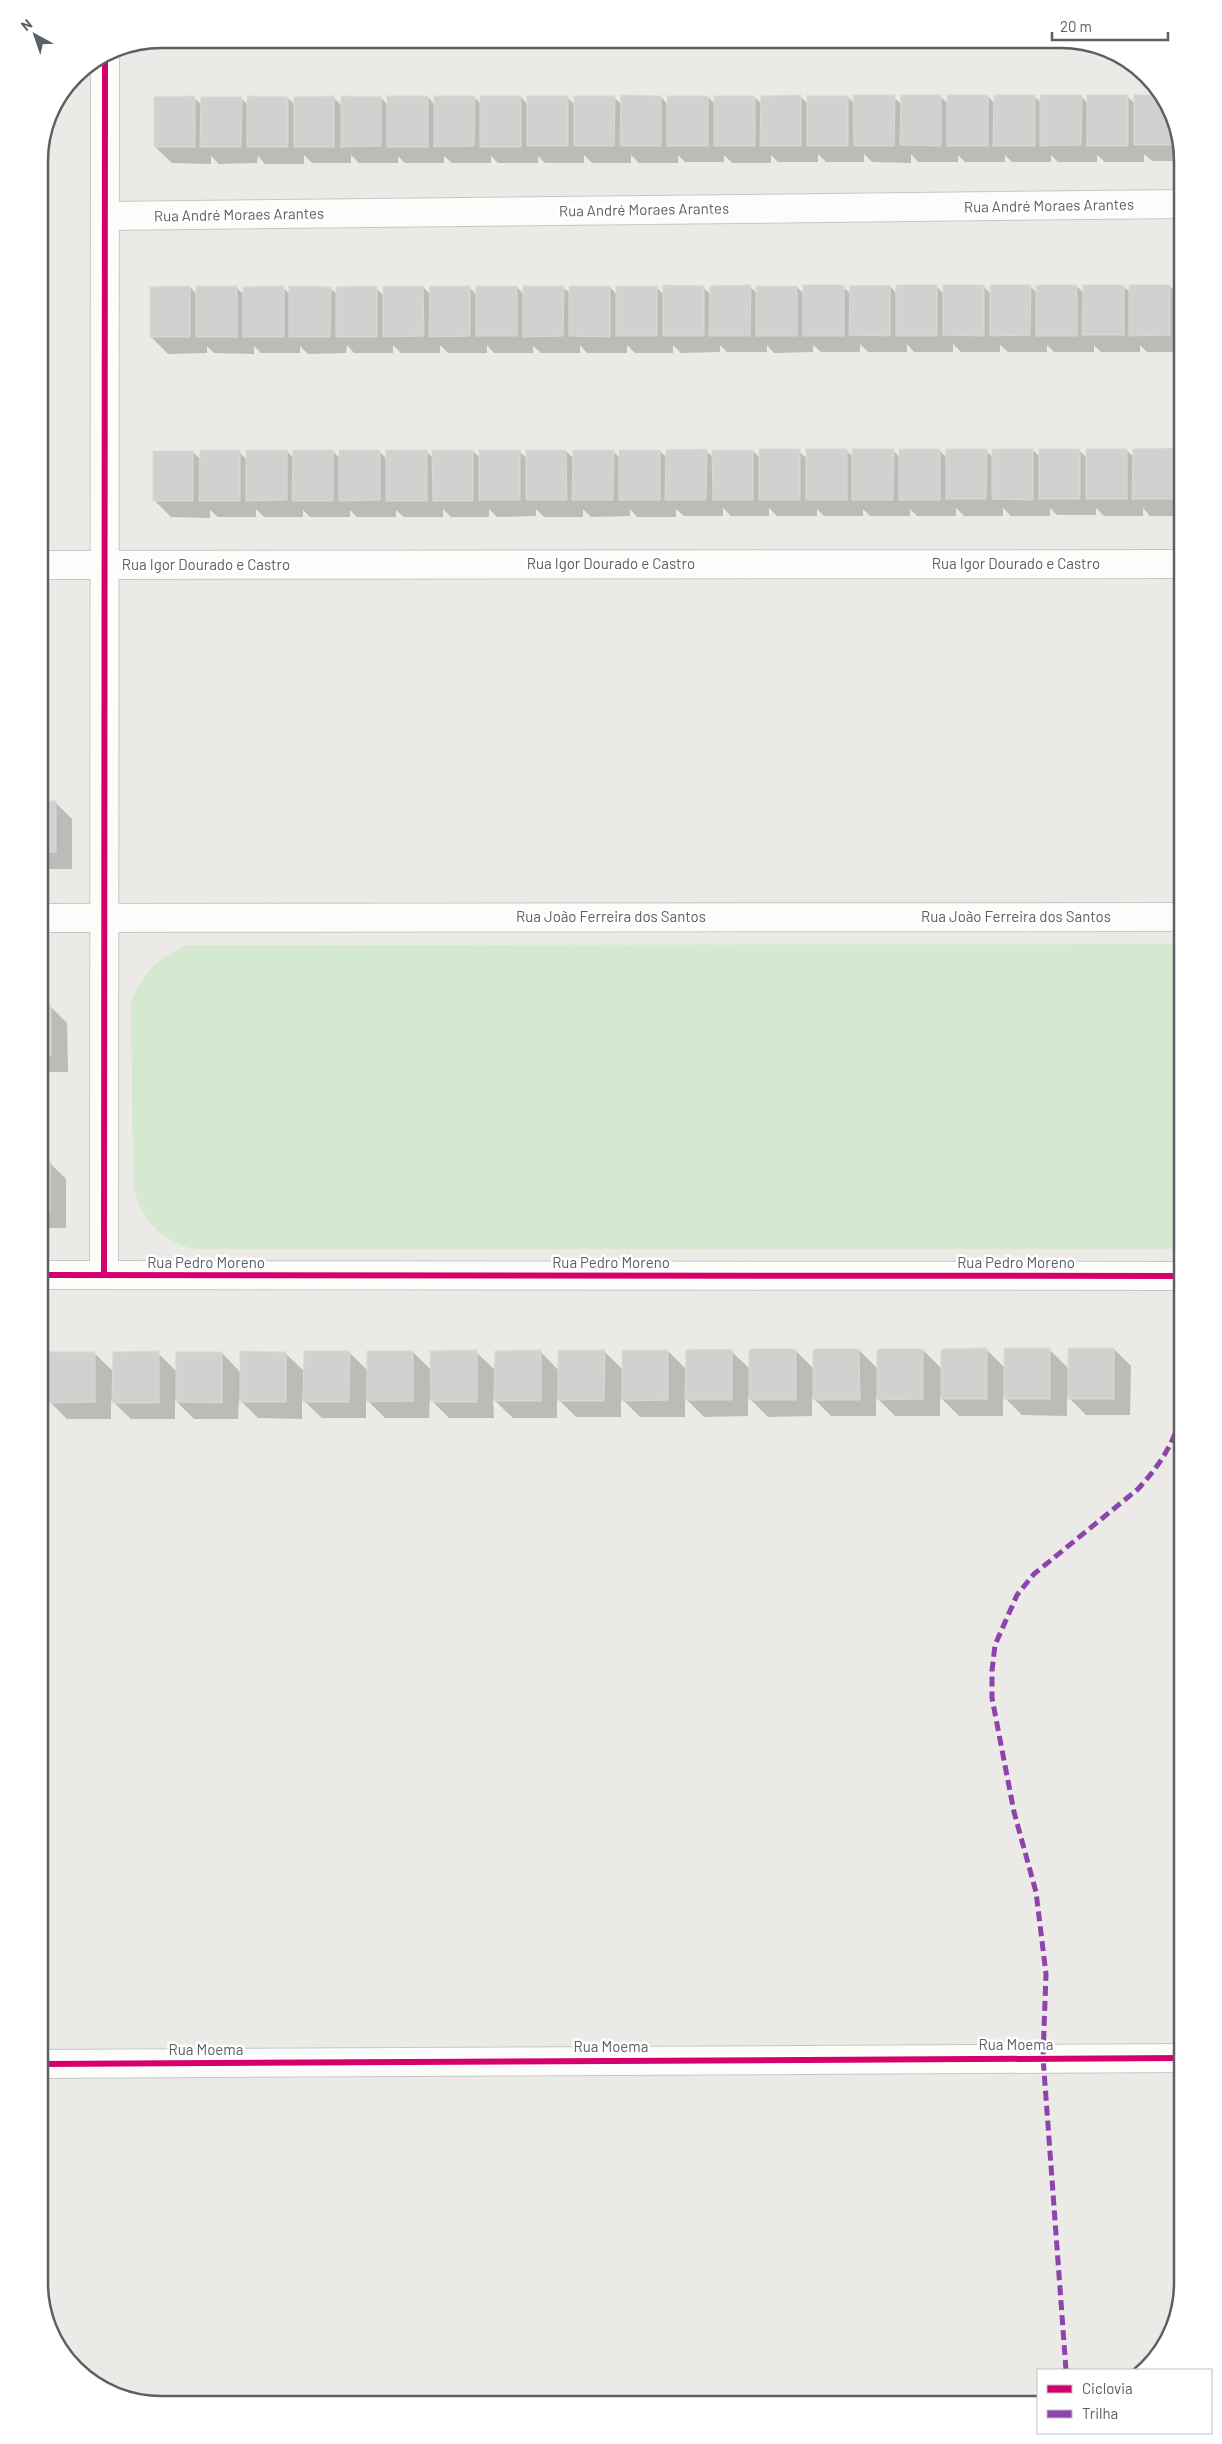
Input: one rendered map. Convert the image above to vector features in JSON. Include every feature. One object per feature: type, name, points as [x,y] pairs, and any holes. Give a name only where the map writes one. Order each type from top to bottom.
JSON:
[{"type":"street","points":[[104,1275],[105,62]]},
{"type":"street","name":"Rua André Moraes Arantes","points":[[105,216],[1174,204]]},
{"type":"street","name":"Rua Igor Dourado e Castro","points":[[48,565],[1174,564]]},
{"type":"street","name":"Rua João Ferreira dos Santos","points":[[48,918],[1174,917]]},
{"type":"street","name":"Rua Pedro Moreno","points":[[48,1275],[1174,1276]]},
{"type":"street","name":"Rua Moema","points":[[48,2064],[1174,2058]]},
{"type":"green space","points":[[1174,944],[1174,1249],[194,1249],[171,1240],[153,1226],[140,1207],[133,1183],[131,1004],[140,983],[152,967],[168,955],[188,945]]},
{"type":"building","points":[[621,95],[661,96],[661,146],[620,146]]},
{"type":"building","points":[[801,95],[801,146],[760,146],[761,96]]},
{"type":"building","points":[[853,95],[895,95],[894,146],[854,146]]},
{"type":"building","points":[[901,95],[941,95],[941,146],[900,145]]},
{"type":"building","points":[[947,95],[988,95],[988,146],[947,146]]},
{"type":"building","points":[[994,95],[1035,95],[1035,146],[993,146]]},
{"type":"building","points":[[1040,95],[1082,95],[1081,145],[1040,146]]},
{"type":"building","points":[[1087,95],[1128,95],[1128,146],[1087,146]]},
{"type":"building","points":[[1134,95],[1153,95],[1169,124],[1173,145],[1134,145]]},
{"type":"building","points":[[195,96],[195,147],[154,147],[154,97]]},
{"type":"building","points":[[247,96],[288,97],[288,147],[247,147]]},
{"type":"building","points":[[334,96],[334,147],[294,147],[294,97]]},
{"type":"building","points":[[341,96],[381,97],[381,146],[341,147]]},
{"type":"building","points":[[387,96],[428,96],[428,147],[387,147]]},
{"type":"building","points":[[434,96],[475,96],[474,146],[434,147]]},
{"type":"building","points":[[480,96],[521,96],[521,147],[480,147]]},
{"type":"building","points":[[527,96],[568,96],[568,146],[527,146]]},
{"type":"building","points":[[574,96],[615,96],[614,146],[574,146]]},
{"type":"building","points":[[667,96],[708,96],[708,146],[667,146]]},
{"type":"building","points":[[714,96],[755,96],[755,146],[714,146]]},
{"type":"building","points":[[807,96],[848,96],[848,146],[807,146]]},
{"type":"building","points":[[201,97],[242,97],[241,147],[200,147]]},
{"type":"building","points":[[663,285],[704,286],[704,336],[663,336]]},
{"type":"building","points":[[751,285],[750,336],[709,336],[710,286]]},
{"type":"building","points":[[803,285],[844,285],[844,336],[803,336]]},
{"type":"building","points":[[890,285],[890,336],[849,335],[850,286]]},
{"type":"building","points":[[896,285],[937,285],[937,336],[896,336]]},
{"type":"building","points":[[943,285],[984,285],[984,336],[943,335]]},
{"type":"building","points":[[990,285],[1031,285],[1030,335],[990,336]]},
{"type":"building","points":[[1036,285],[1077,285],[1077,336],[1036,336]]},
{"type":"building","points":[[1083,285],[1124,285],[1124,335],[1082,335]]},
{"type":"building","points":[[1129,285],[1170,285],[1170,335],[1129,336]]},
{"type":"building","points":[[190,286],[190,337],[150,337],[150,287]]},
{"type":"building","points":[[196,286],[237,286],[237,337],[196,337]]},
{"type":"building","points":[[284,286],[284,337],[243,337],[243,287]]},
{"type":"building","points":[[289,286],[331,287],[330,337],[289,337]]},
{"type":"building","points":[[377,286],[377,337],[336,337],[336,287]]},
{"type":"building","points":[[383,286],[423,286],[424,336],[383,337]]},
{"type":"building","points":[[430,286],[470,286],[470,336],[429,337]]},
{"type":"building","points":[[476,286],[517,286],[517,336],[476,336]]},
{"type":"building","points":[[523,286],[564,286],[563,336],[523,337]]},
{"type":"building","points":[[569,286],[610,286],[610,337],[569,336]]},
{"type":"building","points":[[616,286],[657,286],[657,336],[616,336]]},
{"type":"building","points":[[756,286],[797,286],[797,336],[756,336]]},
{"type":"building","points":[[1173,448],[1173,499],[1132,499],[1133,449]]},
{"type":"building","points":[[707,449],[706,500],[665,500],[666,450]]},
{"type":"building","points":[[759,449],[800,449],[800,500],[759,500]]},
{"type":"building","points":[[806,449],[847,449],[847,500],[806,500]]},
{"type":"building","points":[[852,449],[894,449],[893,500],[852,500]]},
{"type":"building","points":[[899,449],[940,449],[940,500],[899,500]]},
{"type":"building","points":[[946,449],[987,449],[986,499],[946,499]]},
{"type":"building","points":[[992,449],[1033,449],[1033,500],[992,499]]},
{"type":"building","points":[[1039,449],[1080,449],[1080,499],[1039,499]]},
{"type":"building","points":[[1086,449],[1127,449],[1127,499],[1086,499]]},
{"type":"building","points":[[200,450],[240,450],[240,501],[199,501]]},
{"type":"building","points":[[246,450],[287,450],[287,500],[246,501]]},
{"type":"building","points":[[293,450],[333,450],[333,501],[292,501]]},
{"type":"building","points":[[339,450],[380,450],[380,500],[339,501]]},
{"type":"building","points":[[386,450],[427,450],[427,501],[386,501]]},
{"type":"building","points":[[432,450],[473,450],[473,501],[433,501]]},
{"type":"building","points":[[479,450],[520,450],[520,500],[479,500]]},
{"type":"building","points":[[526,450],[566,450],[567,500],[526,500]]},
{"type":"building","points":[[573,450],[614,450],[613,500],[572,500]]},
{"type":"building","points":[[619,450],[660,450],[660,500],[619,500]]},
{"type":"building","points":[[712,450],[753,450],[753,500],[713,500]]},
{"type":"building","points":[[153,451],[193,451],[193,501],[153,501]]},
{"type":"building","points":[[48,801],[56,801],[56,852],[48,852]]},
{"type":"building","points":[[48,1005],[51,1005],[51,1056],[48,1056]]},
{"type":"building","points":[[48,1161],[50,1161],[50,1211],[48,1211]]},
{"type":"building","points":[[987,1348],[987,1399],[941,1399],[941,1349]]},
{"type":"building","points":[[1004,1348],[1050,1348],[1050,1399],[1004,1399]]},
{"type":"building","points":[[1068,1348],[1114,1348],[1114,1399],[1068,1399]]},
{"type":"building","points":[[732,1349],[732,1400],[685,1400],[686,1350]]},
{"type":"building","points":[[749,1349],[796,1349],[796,1400],[749,1400]]},
{"type":"building","points":[[813,1349],[859,1349],[860,1400],[813,1400]]},
{"type":"building","points":[[877,1349],[923,1349],[923,1399],[877,1400]]},
{"type":"building","points":[[477,1350],[477,1402],[431,1402],[430,1351]]},
{"type":"building","points":[[541,1350],[541,1401],[494,1401],[495,1351]]},
{"type":"building","points":[[558,1350],[605,1350],[604,1401],[558,1401]]},
{"type":"building","points":[[622,1350],[668,1350],[668,1400],[622,1401]]},
{"type":"building","points":[[159,1351],[159,1403],[112,1403],[113,1352]]},
{"type":"building","points":[[240,1351],[286,1352],[286,1402],[240,1402]]},
{"type":"building","points":[[304,1351],[350,1351],[349,1402],[303,1402]]},
{"type":"building","points":[[367,1351],[413,1351],[413,1401],[367,1402]]},
{"type":"building","points":[[48,1352],[95,1352],[95,1402],[49,1403]]},
{"type":"building","points":[[176,1352],[222,1352],[222,1403],[176,1402]]},
{"type":"marked path","points":[[1066,2369],[1043,2057],[1046,1974],[1036,1892],[1014,1812],[992,1698],[992,1671],[995,1645],[1017,1595],[1034,1574],[1138,1489],[1161,1460],[1174,1436]]},
{"type":"cycle path","points":[[104,1275],[105,62]]},
{"type":"cycle path","points":[[48,1275],[1174,1276]]},
{"type":"cycle path","points":[[48,2064],[1174,2058]]}]
